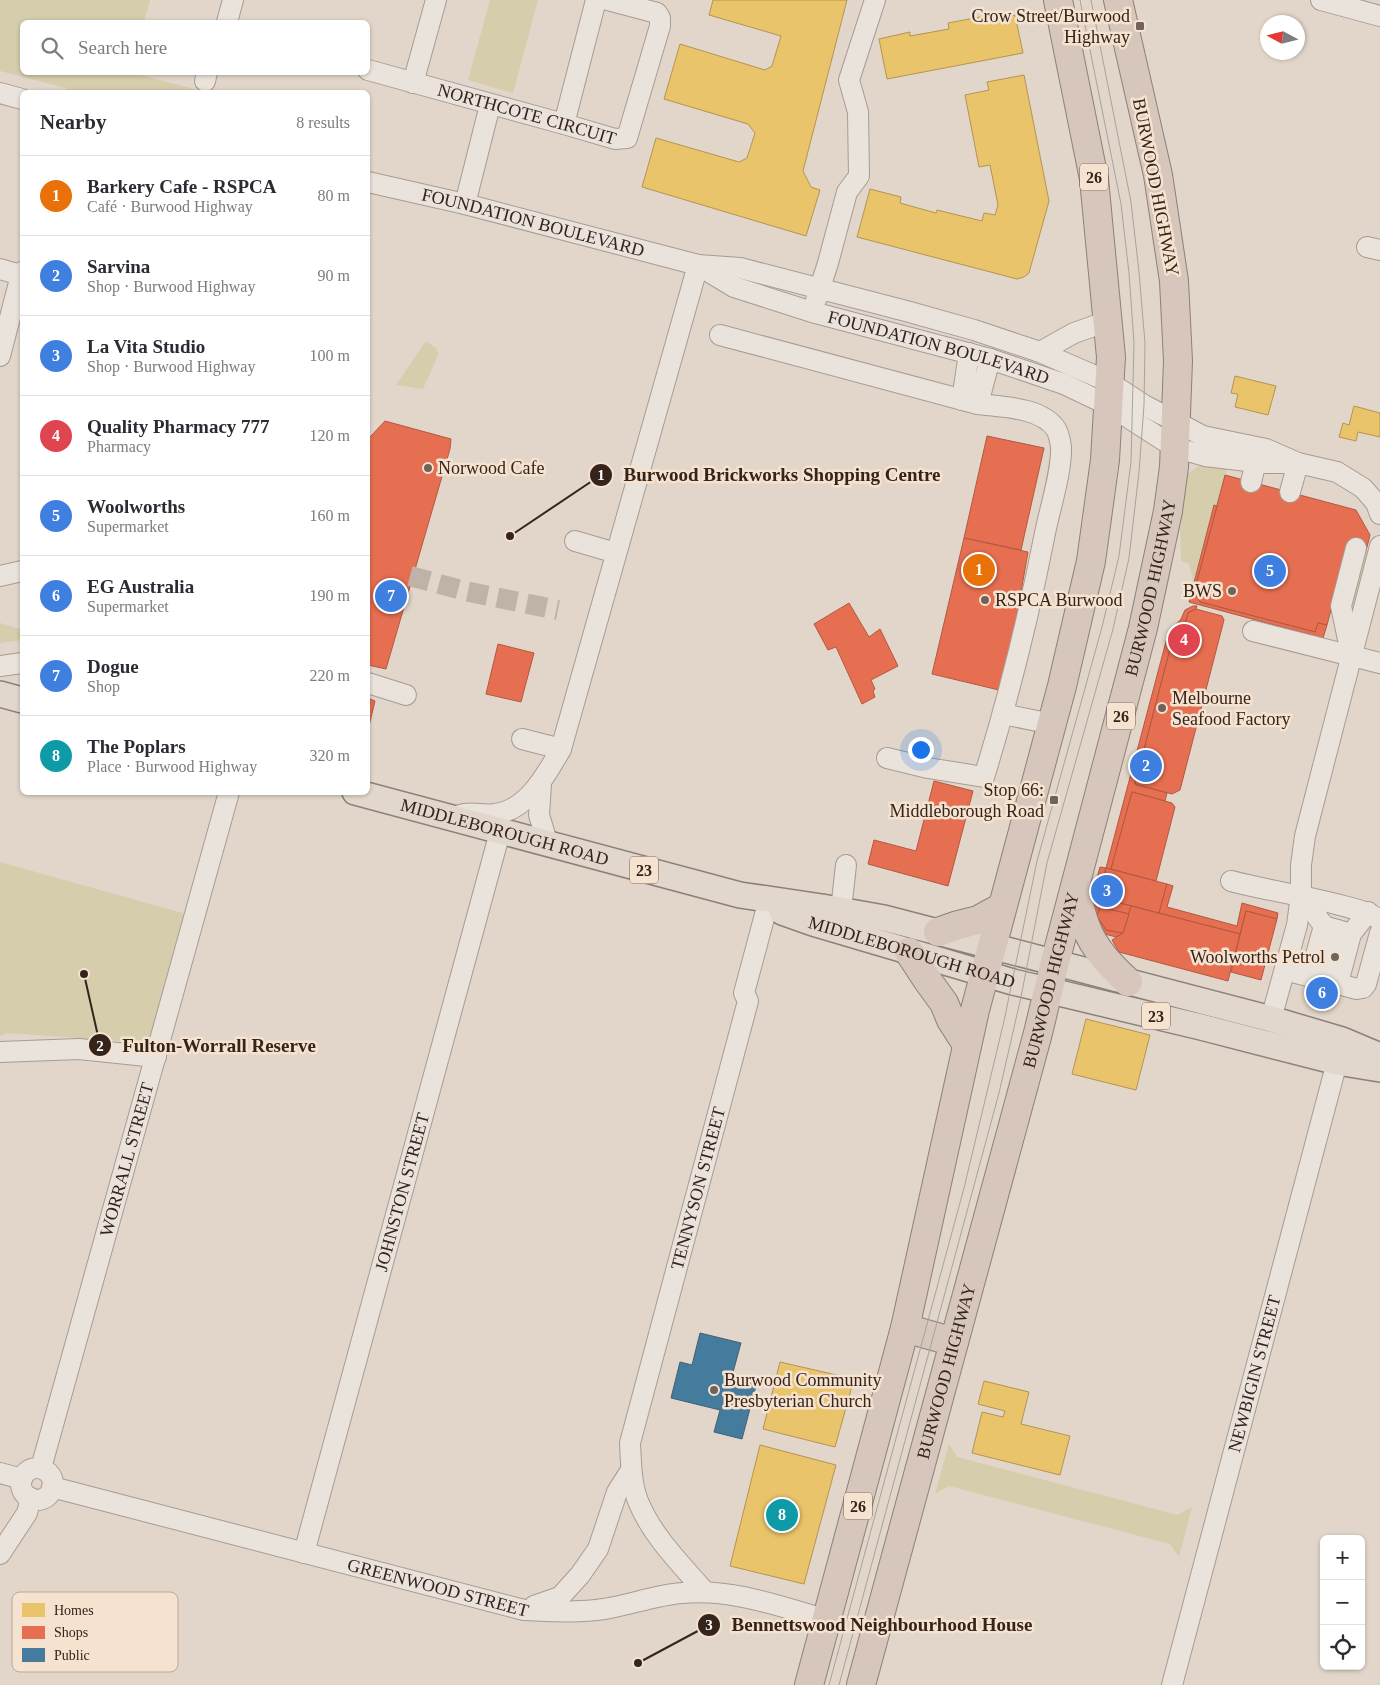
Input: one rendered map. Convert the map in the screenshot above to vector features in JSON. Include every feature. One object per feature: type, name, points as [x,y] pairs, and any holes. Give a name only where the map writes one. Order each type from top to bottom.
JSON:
[{"type":"highway","name":"BURWOOD HIGHWAY","points":[[861,1685],[1038,1033],[1143,628],[1168,511],[1175,435],[1178,361],[1177,320],[1170,247],[1158,175],[1118,0]]},
{"type":"highway","name":"26","points":[[809,1685],[905,1328],[984,973],[1062,686],[1091,561],[1105,460],[1111,357],[1094,179],[1062,6]]},
{"type":"highway","points":[[1075,888],[1090,938],[1111,966],[1128,982]]},
{"type":"highway","points":[[938,932],[978,920],[1002,907]]},
{"type":"highway","points":[[909,952],[944,1003],[951,1020],[967,1045]]},
{"type":"highway","points":[[905,1328],[954,1342]]},
{"type":"main road","points":[[0,694],[20,699]]},
{"type":"main road","name":"MIDDLEBOROUGH ROAD","points":[[366,795],[740,895],[884,918],[1271,1019],[1342,1040],[1380,1056]]},
{"type":"main road","name":"MIDDLEBOROUGH ROAD","points":[[740,895],[767,907],[814,923],[1013,982],[1264,1042],[1337,1062],[1380,1069]]},
{"type":"main road","points":[[1264,1042],[1271,1019]]},
{"type":"street","points":[[228,20],[233,0]]},
{"type":"street","points":[[414,83],[436,0]]},
{"type":"street","points":[[564,124],[596,0]]},
{"type":"street","name":"NORTHCOTE CIRCUIT","points":[[370,71],[615,139],[627,138],[660,26],[660,18],[657,13],[608,0]]},
{"type":"street","points":[[812,312],[828,263],[846,192],[859,176],[858,112],[849,80],[874,0]]},
{"type":"street","points":[[1321,0],[1380,16]]},
{"type":"street","points":[[0,93],[20,99]]},
{"type":"street","points":[[465,204],[490,105]]},
{"type":"street","name":"FOUNDATION BOULEVARD","points":[[370,182],[465,204],[698,265],[740,268],[940,320],[1040,352],[1175,435]]},
{"type":"street","points":[[450,819],[467,813],[495,814],[515,808],[541,784],[561,750],[698,265]]},
{"type":"street","name":"FOUNDATION BOULEVARD","points":[[698,265],[734,286],[812,312],[970,353],[1064,384],[1110,395]]},
{"type":"street","points":[[0,269],[20,274]]},
{"type":"street","points":[[0,356],[20,281]]},
{"type":"street","name":"FOUNDATION BOULEVARD","points":[[1040,352],[1074,333],[1108,321]]},
{"type":"street","points":[[720,335],[970,402],[1017,409],[1039,416],[1051,423],[1059,435],[1061,447],[1060,461],[1031,604],[1003,714],[984,777],[928,768],[887,758]]},
{"type":"street","points":[[970,353],[970,402]]},
{"type":"street","points":[[970,402],[990,359]]},
{"type":"street","points":[[1175,435],[1200,455],[1256,462],[1298,463]]},
{"type":"street","points":[[1175,435],[1203,436],[1266,449],[1298,463],[1337,472],[1363,488],[1376,503],[1380,514]]},
{"type":"street","points":[[1250,482],[1256,462]]},
{"type":"street","points":[[1290,492],[1298,463]]},
{"type":"street","points":[[575,541],[616,553]]},
{"type":"street","points":[[1271,1019],[1297,925],[1305,836],[1380,546]]},
{"type":"street","points":[[1352,656],[1341,606],[1356,548]]},
{"type":"street","points":[[0,576],[20,571]]},
{"type":"street","points":[[1253,631],[1380,663]]},
{"type":"street","points":[[0,666],[20,663]]},
{"type":"street","points":[[370,684],[406,696]]},
{"type":"street","points":[[1003,714],[1052,724]]},
{"type":"street","points":[[522,739],[561,750]]},
{"type":"street","points":[[541,784],[539,815],[548,845]]},
{"type":"street","name":"WORRALL STREET","points":[[41,1468],[228,795]]},
{"type":"street","name":"JOHNSTON STREET","points":[[304,1552],[500,832]]},
{"type":"street","points":[[840,910],[846,865]]},
{"type":"street","points":[[1231,881],[1300,900],[1374,917]]},
{"type":"street","points":[[1300,900],[1337,930]]},
{"type":"street","name":"TENNYSON STREET","points":[[705,1592],[655,1533],[638,1501],[631,1470],[630,1443],[748,1001],[744,993],[767,907]]},
{"type":"street","points":[[1337,930],[1374,917]]},
{"type":"street","points":[[1324,979],[1337,930]]},
{"type":"street","points":[[1324,979],[1337,930]]},
{"type":"street","points":[[1285,970],[1357,989],[1363,988],[1366,984],[1380,933]]},
{"type":"street","points":[[0,1052],[79,1049],[156,1057]]},
{"type":"street","name":"NEWBIGIN STREET","points":[[1172,1685],[1337,1062]]},
{"type":"street","points":[[41,1468],[51,1476],[52,1487],[47,1495],[42,1498],[32,1498],[23,1491],[22,1479],[30,1469],[41,1468]]},
{"type":"street","points":[[524,1610],[560,1597],[580,1575],[598,1549],[617,1492],[631,1470]]},
{"type":"street","points":[[0,1473],[22,1479]]},
{"type":"street","name":"GREENWOOD STREET","points":[[52,1487],[524,1610],[553,1612],[588,1611],[681,1593],[705,1592],[728,1593],[828,1620]]},
{"type":"street","points":[[0,1554],[27,1513],[32,1498]]},
{"type":"shaded area","points":[[0,0],[150,0],[145,20],[20,20],[20,75],[141,75],[197,90],[67,90],[66,88],[0,71]]},
{"type":"shaded area","points":[[490,0],[538,0],[513,93],[468,80]]},
{"type":"shaded area","points":[[426,341],[437,349],[438,355],[423,389],[396,385]]},
{"type":"shaded area","points":[[1202,464],[1227,468],[1217,506],[1214,505],[1194,583],[1189,564],[1181,561],[1180,525],[1187,474]]},
{"type":"shaded area","points":[[1366,551],[1370,552],[1355,609],[1350,609]]},
{"type":"shaded area","points":[[0,623],[20,629],[20,640],[0,643]]},
{"type":"shaded area","points":[[0,862],[186,914],[148,1043],[7,1033],[0,1036]]},
{"type":"shaded area","points":[[949,1444],[957,1457],[1178,1515],[1192,1507],[1179,1557],[1170,1544],[949,1486],[935,1494]]},
{"type":"building: Homes","points":[[713,0],[847,0],[803,171],[811,187],[820,190],[806,236],[642,187],[656,138],[739,162],[747,158],[755,133],[748,124],[664,99],[680,44],[765,70],[772,66],[781,36],[709,15]]},
{"type":"building: Homes","points":[[996,14],[997,18],[1015,15],[1023,53],[887,79],[879,39],[910,32],[910,36],[949,29],[948,23]]},
{"type":"building: Homes","points":[[1024,75],[1049,201],[1029,273],[1017,279],[857,237],[870,189],[901,197],[900,203],[936,213],[937,210],[982,221],[984,213],[995,215],[998,205],[990,165],[979,167],[965,95],[989,90],[987,82]]},
{"type":"building: Homes","points":[[1235,376],[1276,386],[1268,415],[1235,407],[1238,394],[1231,393]]},
{"type":"building: Homes","points":[[1354,406],[1380,413],[1380,437],[1358,432],[1356,441],[1339,437],[1343,423],[1349,425]]},
{"type":"building: Homes","points":[[1086,1019],[1150,1035],[1136,1090],[1072,1074]]},
{"type":"building: Homes","points":[[780,1362],[854,1379],[835,1447],[763,1429]]},
{"type":"building: Homes","points":[[984,1381],[1029,1392],[1021,1424],[1070,1436],[1060,1475],[972,1453],[982,1412],[1003,1417],[1005,1411],[978,1404]]},
{"type":"building: Homes","points":[[760,1445],[836,1465],[804,1584],[730,1566]]},
{"type":"building: Shops","points":[[385,421],[451,439],[450,449],[386,669],[370,665],[370,437]]},
{"type":"building: Shops","points":[[987,436],[1044,448],[1021,550],[964,538]]},
{"type":"building: Shops","points":[[1225,475],[1356,510],[1370,535],[1366,551],[1348,546],[1327,625],[1318,623],[1315,632],[1200,602],[1194,592]]},
{"type":"building: Shops","points":[[1214,505],[1217,506],[1194,592],[1200,602],[1315,632],[1318,623],[1327,625],[1323,638],[1189,602]]},
{"type":"building: Shops","name":"RSPCA Burwood","points":[[964,538],[1028,552],[1015,626],[999,690],[932,674]]},
{"type":"building: Shops","points":[[849,603],[869,637],[880,629],[898,666],[871,680],[875,689],[873,691],[875,697],[862,704],[836,647],[828,650],[814,624]]},
{"type":"building: Shops","points":[[1197,606],[1196,609],[1188,613],[1186,621],[1174,634],[1135,784],[1167,793],[1165,801],[1132,792],[1111,869],[1106,868],[1168,634],[1181,619],[1185,610]]},
{"type":"building: Shops","points":[[1196,609],[1222,616],[1224,620],[1180,790],[1172,794],[1135,784],[1174,634],[1186,621],[1188,613]]},
{"type":"building: Shops","points":[[498,644],[534,653],[521,702],[486,694]]},
{"type":"building: Shops","points":[[370,699],[375,701],[370,722]]},
{"type":"building: Shops","points":[[934,781],[973,791],[948,886],[868,864],[874,840],[916,851]]},
{"type":"building: Shops","points":[[1132,792],[1172,803],[1175,807],[1156,881],[1111,869]]},
{"type":"building: Shops","points":[[1100,867],[1106,868],[1098,897],[1131,906],[1129,914],[1100,907],[1097,916],[1106,930],[1123,933],[1116,937],[1101,933],[1091,917],[1095,905],[1092,896]]},
{"type":"building: Shops","points":[[1106,868],[1167,884],[1159,913],[1098,897]]},
{"type":"building: Shops","points":[[1167,884],[1173,886],[1167,907],[1237,926],[1242,903],[1278,913],[1277,919],[1246,911],[1240,934],[1159,913]]},
{"type":"building: Shops","points":[[1131,906],[1240,934],[1228,981],[1119,952],[1112,940],[1123,933]]},
{"type":"building: Shops","points":[[1100,907],[1129,914],[1123,933],[1106,930],[1097,916]]},
{"type":"building: Shops","points":[[1246,911],[1277,919],[1261,980],[1231,972]]},
{"type":"building: Shops","points":[[1313,986],[1335,992],[1332,1000],[1310,994]]},
{"type":"building: Public","name":"Burwood Community Presbyterian Church","points":[[700,1333],[741,1343],[732,1376],[757,1382],[742,1439],[714,1432],[720,1410],[671,1398],[680,1362],[692,1365]]},
{"type":"tunnel","points":[[410,576],[465,591],[558,610]]},
{"type":"tram line","points":[[829,1685],[964,1188],[1004,1021],[1037,861],[1102,627],[1119,556],[1131,462],[1134,343],[1129,273],[1121,204],[1080,0]]},
{"type":"tram line","points":[[839,1685],[999,1093],[1021,997],[1047,863],[1113,629],[1129,558],[1139,472],[1144,405],[1145,343],[1131,202],[1091,0]]},
{"type":"place","name":"Crow Street/Burwood Highway","points":[[1140,26]]},
{"type":"place","name":"Norwood Cafe","points":[[428,468]]},
{"type":"place","name":"Burwood Brickworks Shopping Centre","points":[[510,536]]},
{"type":"place","name":"Barkery Cafe - RSPCA","points":[[979,570]]},
{"type":"place","name":"Woolworths","points":[[1270,571]]},
{"type":"place","name":"BWS","points":[[1232,591]]},
{"type":"place","name":"Dogue","points":[[391,596]]},
{"type":"place","name":"RSPCA Burwood","points":[[985,600]]},
{"type":"place","name":"Quality Pharmacy 777","points":[[1184,640]]},
{"type":"place","name":"Melbourne Seafood Factory","points":[[1162,708]]},
{"type":"place","name":"Sarvina","points":[[1146,766]]},
{"type":"place","name":"Stop 66: Middleborough Road","points":[[1054,800]]},
{"type":"place","name":"La Vita Studio","points":[[1107,891]]},
{"type":"place","name":"Woolworths Petrol","points":[[1335,957]]},
{"type":"place","name":"Fulton-Worrall Reserve","points":[[84,974]]},
{"type":"place","name":"EG Australia","points":[[1322,993]]},
{"type":"place","name":"Burwood Community Presbyterian Church","points":[[714,1390]]},
{"type":"place","name":"The Poplars","points":[[782,1515]]},
{"type":"place","name":"Bennettswood Neighbourhood House","points":[[638,1663]]}]
